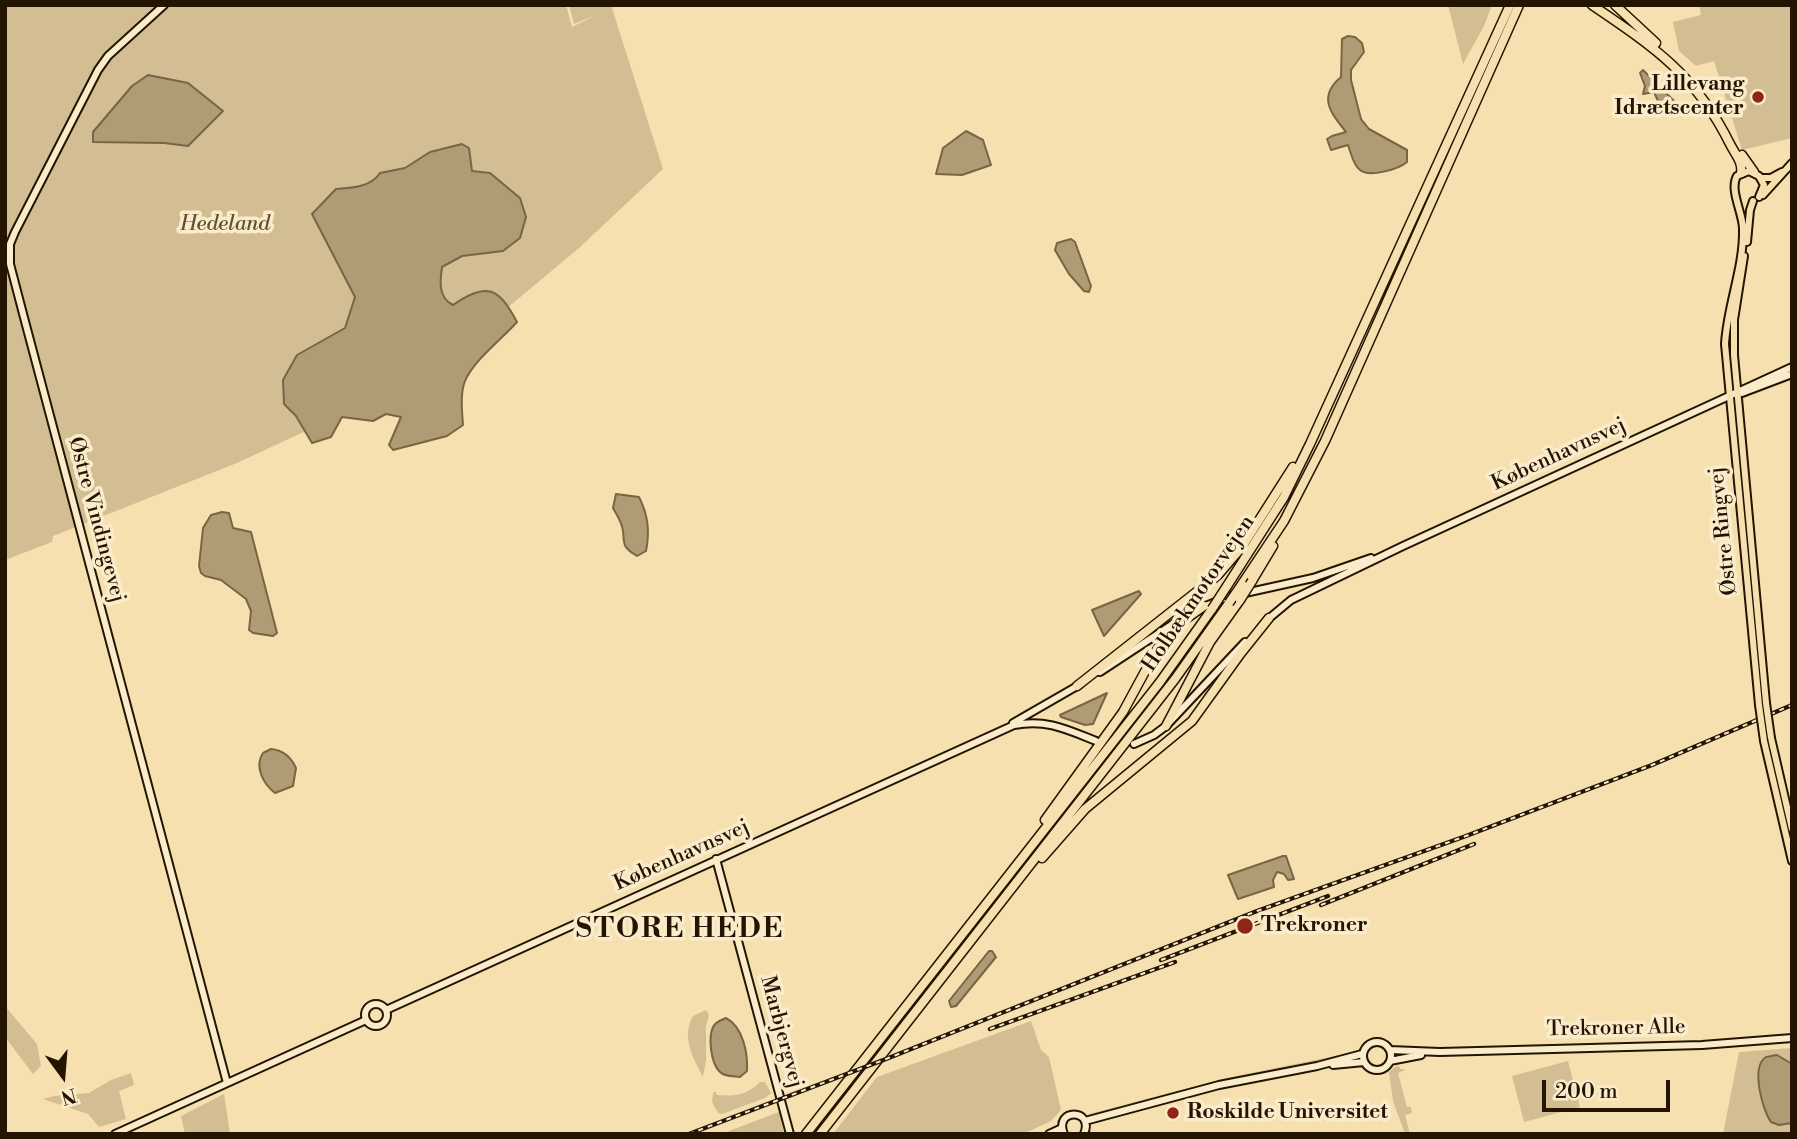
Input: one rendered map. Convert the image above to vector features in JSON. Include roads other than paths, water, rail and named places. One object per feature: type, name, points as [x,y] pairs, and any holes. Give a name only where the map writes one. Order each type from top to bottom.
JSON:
[{"type":"highway","name":"Holbækmotorvejen","points":[[806,1134],[1160,682],[1208,607],[1227,586],[1284,496],[1510,5]]},
{"type":"highway","name":"Holbækmotorvejen","points":[[820,1134],[1175,679],[1284,521],[1325,441],[1519,5]]},
{"type":"highway","points":[[1592,5],[1645,41],[1688,79],[1722,127],[1742,164],[1741,173]]},
{"type":"highway","points":[[1615,5],[1692,78],[1758,175]]},
{"type":"highway","points":[[1077,687],[1218,575],[1242,547],[1310,444]]},
{"type":"highway","points":[[1166,726],[1210,642],[1252,581],[1300,498],[1308,475]]},
{"type":"highway","points":[[1012,871],[1032,837],[1123,712],[1167,636],[1180,623],[1208,607]]},
{"type":"highway","points":[[1015,885],[1085,809],[1192,721],[1269,618]]},
{"type":"main road","points":[[1785,170],[1771,178],[1741,173],[1733,184],[1737,197],[1744,201],[1756,199],[1785,170],[1792,163]]},
{"type":"main road","points":[[1756,199],[1764,188],[1758,175]]},
{"type":"main road","name":"Østre Ringvej","points":[[1737,197],[1743,235],[1726,327],[1728,398],[1762,704],[1792,861]]},
{"type":"main road","name":"Østre Ringvej","points":[[1756,199],[1749,210],[1734,320],[1734,355],[1762,704]]},
{"type":"main road","name":"Østre Ringvej","points":[[1768,740],[1792,829]]},
{"type":"street","name":"Østre Vindingevej","points":[[164,5],[108,56],[97,70],[15,232],[10,244],[10,264],[227,1083]]},
{"type":"street","name":"Københavnsvej","points":[[1134,744],[1154,736],[1166,726],[1269,618],[1292,600],[1792,367]]},
{"type":"street","name":"Københavnsvej","points":[[1737,394],[1749,392],[1792,374]]},
{"type":"street","name":"Københavnsvej","points":[[993,734],[1227,597],[1323,575],[1397,549]]},
{"type":"street","name":"Københavnsvej","points":[[386,1010],[1014,725],[1042,722],[1058,725],[1096,741]]},
{"type":"street","name":"Marbjergvej","points":[[716,859],[790,1134]]},
{"type":"street","points":[[381,1005],[386,1010],[387,1018],[382,1025],[374,1026],[366,1020],[365,1012],[370,1006],[381,1005]]},
{"type":"street","points":[[115,1134],[366,1020]]},
{"type":"street","name":"Trekroner Alle","points":[[1390,1050],[1440,1052],[1713,1045],[1792,1038]]},
{"type":"street","points":[[1373,1042],[1382,1042],[1390,1050],[1390,1061],[1385,1068],[1369,1069],[1364,1062],[1362,1054],[1366,1046],[1373,1042]]},
{"type":"street","name":"Trekroner Alle","points":[[1390,1061],[1440,1052]]},
{"type":"street","points":[[1049,1134],[1063,1131],[1064,1119],[1071,1115],[1078,1115],[1085,1127],[1108,1115],[1219,1085],[1317,1066],[1362,1054]]},
{"type":"street","points":[[1317,1066],[1364,1062]]},
{"type":"tunnel","points":[[1098,741],[1119,745],[1134,744]]},
{"type":"railway","points":[[689,1134],[886,1059],[1257,911],[1466,836],[1652,765],[1792,705]]},
{"type":"railway","points":[[1321,905],[1474,844]]},
{"type":"railway","points":[[1161,960],[1328,896]]},
{"type":"railway","points":[[990,1029],[1175,962]]},
{"type":"place","name":"Lillevang Idrætscenter","points":[[1758,97]]},
{"type":"place","name":"Trekroner","points":[[1245,926]]},
{"type":"place","name":"Roskilde Universitet","points":[[1173,1113]]},
{"type":"district","name":"STORE HEDE","points":[[680,930]]},
{"type":"park label","name":"Hedeland","points":[[225,225]]}]
